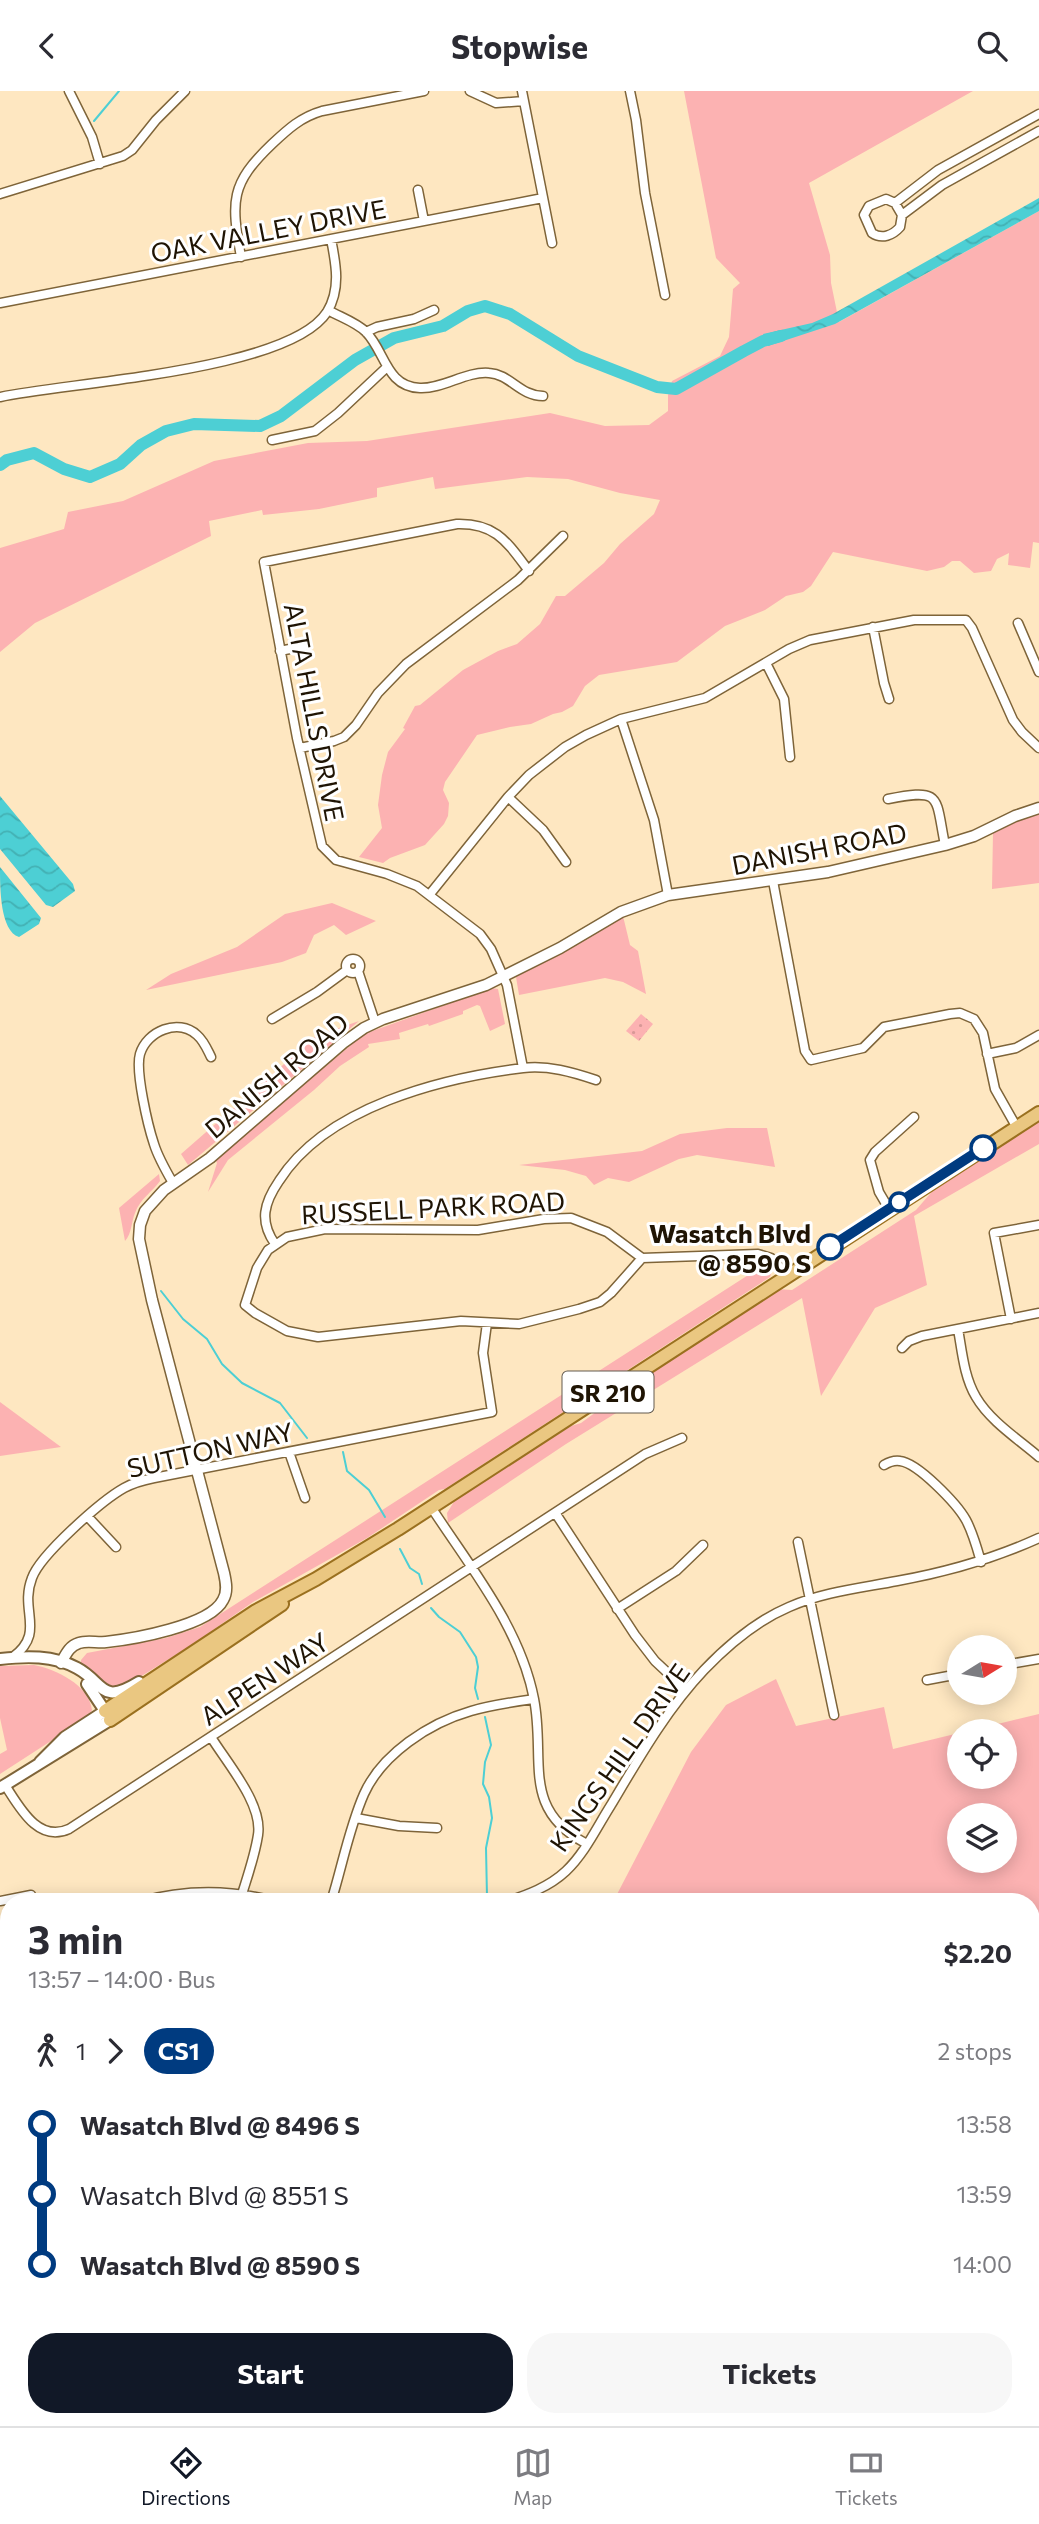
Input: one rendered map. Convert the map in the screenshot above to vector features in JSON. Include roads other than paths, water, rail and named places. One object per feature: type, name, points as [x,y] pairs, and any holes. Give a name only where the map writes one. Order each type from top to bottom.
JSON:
[{"type":"main road","name":"SR 210","points":[[2,1787],[40,1762],[65,1737],[156,1691],[180,1666],[262,1619],[316,1579],[1039,1113]]},
{"type":"main road","points":[[0,1659],[41,1657],[77,1668],[100,1688],[114,1692],[180,1666]]},
{"type":"main road","points":[[61,1663],[86,1683],[108,1715]]},
{"type":"street","points":[[69,91],[92,137],[100,164]]},
{"type":"street","points":[[0,194],[123,156],[132,150],[156,120],[185,91]]},
{"type":"street","points":[[241,257],[234,217],[237,192],[246,170],[288,128],[310,114],[424,91]]},
{"type":"street","points":[[470,91],[496,103],[523,96],[552,243]]},
{"type":"street","points":[[629,91],[665,295]]},
{"type":"street","points":[[895,203],[938,170],[1039,114]]},
{"type":"street","points":[[902,215],[942,185],[1039,131]]},
{"type":"street","points":[[418,190],[424,221]]},
{"type":"street","name":"OAK VALLEY DRIVE","points":[[0,303],[543,198]]},
{"type":"street","points":[[886,199],[895,203],[902,215],[901,227],[886,237],[876,236],[864,221],[865,209],[886,199]]},
{"type":"street","points":[[0,397],[155,375],[239,356],[300,336],[317,324],[334,297],[337,273],[331,239]]},
{"type":"street","points":[[328,310],[368,335],[396,380],[412,387],[430,387],[491,373],[525,393],[542,396]]},
{"type":"street","points":[[368,335],[377,327],[414,319],[434,310]]},
{"type":"street","points":[[272,440],[315,431],[387,367]]},
{"type":"street","name":"ALTA HILLS DRIVE","points":[[523,1068],[507,985],[491,949],[480,934],[430,894],[400,878],[345,864],[329,855],[318,836],[264,562],[457,524],[472,524],[497,533],[529,571]]},
{"type":"street","points":[[300,748],[344,737],[356,725],[378,693],[406,664],[529,571],[563,536]]},
{"type":"street","points":[[430,894],[508,797],[529,775],[565,747],[621,719],[705,698],[789,649],[810,640],[914,620],[966,620],[1013,720],[1039,748]]},
{"type":"street","points":[[1018,623],[1039,672]]},
{"type":"street","points":[[873,627],[889,699]]},
{"type":"street","points":[[280,651],[304,646]]},
{"type":"street","points":[[766,663],[784,699],[790,757]]},
{"type":"street","points":[[621,719],[654,820],[668,895]]},
{"type":"street","points":[[888,799],[921,793],[932,797],[938,807],[945,845]]},
{"type":"street","points":[[508,797],[543,830],[566,862]]},
{"type":"street","name":"DANISH ROAD","points":[[61,1663],[67,1651],[78,1643],[117,1640],[167,1630],[212,1612],[222,1602],[226,1591],[225,1578],[152,1300],[139,1239],[139,1225],[145,1211],[173,1183],[210,1158],[343,1043],[375,1022],[471,991],[503,977],[560,948],[621,912],[668,895],[828,872],[945,845],[974,836],[1015,816],[1039,808]]},
{"type":"street","points":[[773,881],[806,1051],[811,1061],[863,1048],[876,1032],[892,1024],[960,1013],[974,1019],[979,1025],[995,1089],[1016,1126]]},
{"type":"street","points":[[272,1019],[347,970],[351,973],[358,971],[375,1022]]},
{"type":"street","points":[[173,1183],[154,1145],[139,1072],[141,1053],[145,1043],[153,1035],[162,1030],[181,1027],[198,1035],[211,1057]]},
{"type":"street","points":[[987,1054],[1016,1048],[1039,1035]]},
{"type":"street","points":[[596,1080],[553,1068],[523,1068],[447,1083],[408,1094],[358,1112],[334,1126],[306,1149],[282,1175],[269,1196],[264,1219],[266,1230],[275,1244],[257,1268],[245,1305],[255,1314],[286,1331],[318,1337],[461,1321],[519,1324],[591,1306],[611,1293],[642,1258],[758,1254],[771,1258],[786,1275]]},
{"type":"street","points":[[889,1209],[879,1192],[870,1160],[875,1152],[914,1118]]},
{"type":"street","name":"RUSSELL PARK ROAD","points":[[275,1244],[299,1233],[325,1229],[478,1230],[555,1217],[571,1218],[595,1225],[642,1258]]},
{"type":"street","points":[[1011,1318],[994,1233],[1039,1225]]},
{"type":"street","points":[[902,1347],[922,1336],[1039,1313]]},
{"type":"street","name":"SUTTON WAY","points":[[13,1657],[28,1642],[28,1595],[34,1573],[88,1517],[109,1498],[131,1485],[289,1452],[393,1437],[492,1412],[483,1353],[487,1323]]},
{"type":"street","points":[[958,1329],[970,1383],[976,1397],[995,1418],[1039,1457]]},
{"type":"street","name":"ALPEN WAY","points":[[2,1787],[34,1824],[49,1833],[63,1832],[645,1454],[681,1438]]},
{"type":"street","points":[[289,1452],[305,1498]]},
{"type":"street","points":[[884,1465],[903,1461],[915,1468],[952,1501],[968,1523],[981,1562]]},
{"type":"street","points":[[431,1507],[512,1634],[534,1699],[538,1731],[538,1773],[545,1805],[552,1818],[587,1845]]},
{"type":"street","points":[[556,1514],[617,1609],[655,1661],[686,1690]]},
{"type":"street","points":[[88,1517],[117,1547]]},
{"type":"street","name":"KINGS HILL DRIVE","points":[[530,1893],[554,1881],[567,1870],[587,1845],[645,1749],[686,1690],[726,1648],[747,1631],[768,1617],[809,1599],[981,1562],[1039,1538]]},
{"type":"street","points":[[798,1542],[834,1715]]},
{"type":"street","points":[[617,1609],[676,1571],[703,1545]]},
{"type":"street","points":[[1017,1662],[1039,1658]]},
{"type":"street","points":[[928,1680],[947,1676]]},
{"type":"street","points":[[334,1893],[364,1794],[393,1754],[442,1723],[469,1711],[534,1699]]},
{"type":"street","points":[[211,1737],[257,1814],[258,1834],[242,1893]]},
{"type":"street","points":[[356,1818],[399,1826],[437,1828]]},
{"type":"street","points":[[179,1893],[223,1893]]},
{"type":"water","points":[[1039,198],[1039,211],[835,324],[768,346],[763,334],[812,323],[833,314]]},
{"type":"water","points":[[0,796],[73,884],[75,891],[53,907],[46,905],[0,849]]},
{"type":"water","points":[[0,867],[41,918],[39,924],[19,937],[13,933],[5,918]]},
{"type":"waterway","points":[[94,121],[119,91]]},
{"type":"waterway","points":[[0,465],[7,460],[34,453],[64,469],[90,477],[120,464],[141,445],[166,431],[194,424],[260,426],[281,416],[355,360],[394,338],[443,326],[468,311],[485,306],[510,314],[578,356],[657,387],[676,389],[763,341],[781,336]]},
{"type":"waterway","points":[[161,1291],[183,1319],[207,1339],[222,1364],[242,1383],[280,1403],[307,1438]]},
{"type":"waterway","points":[[343,1452],[347,1471],[369,1490],[385,1517]]},
{"type":"waterway","points":[[400,1549],[410,1568],[419,1574],[422,1584]]},
{"type":"waterway","points":[[431,1608],[460,1632],[476,1657],[478,1667],[475,1688],[478,1699]]},
{"type":"waterway","points":[[485,1717],[491,1745],[485,1762],[483,1784],[489,1797],[492,1818],[486,1848],[487,1893]]},
{"type":"place","name":"Wasatch Blvd @ 8590 S","points":[[830,1247]]}]
